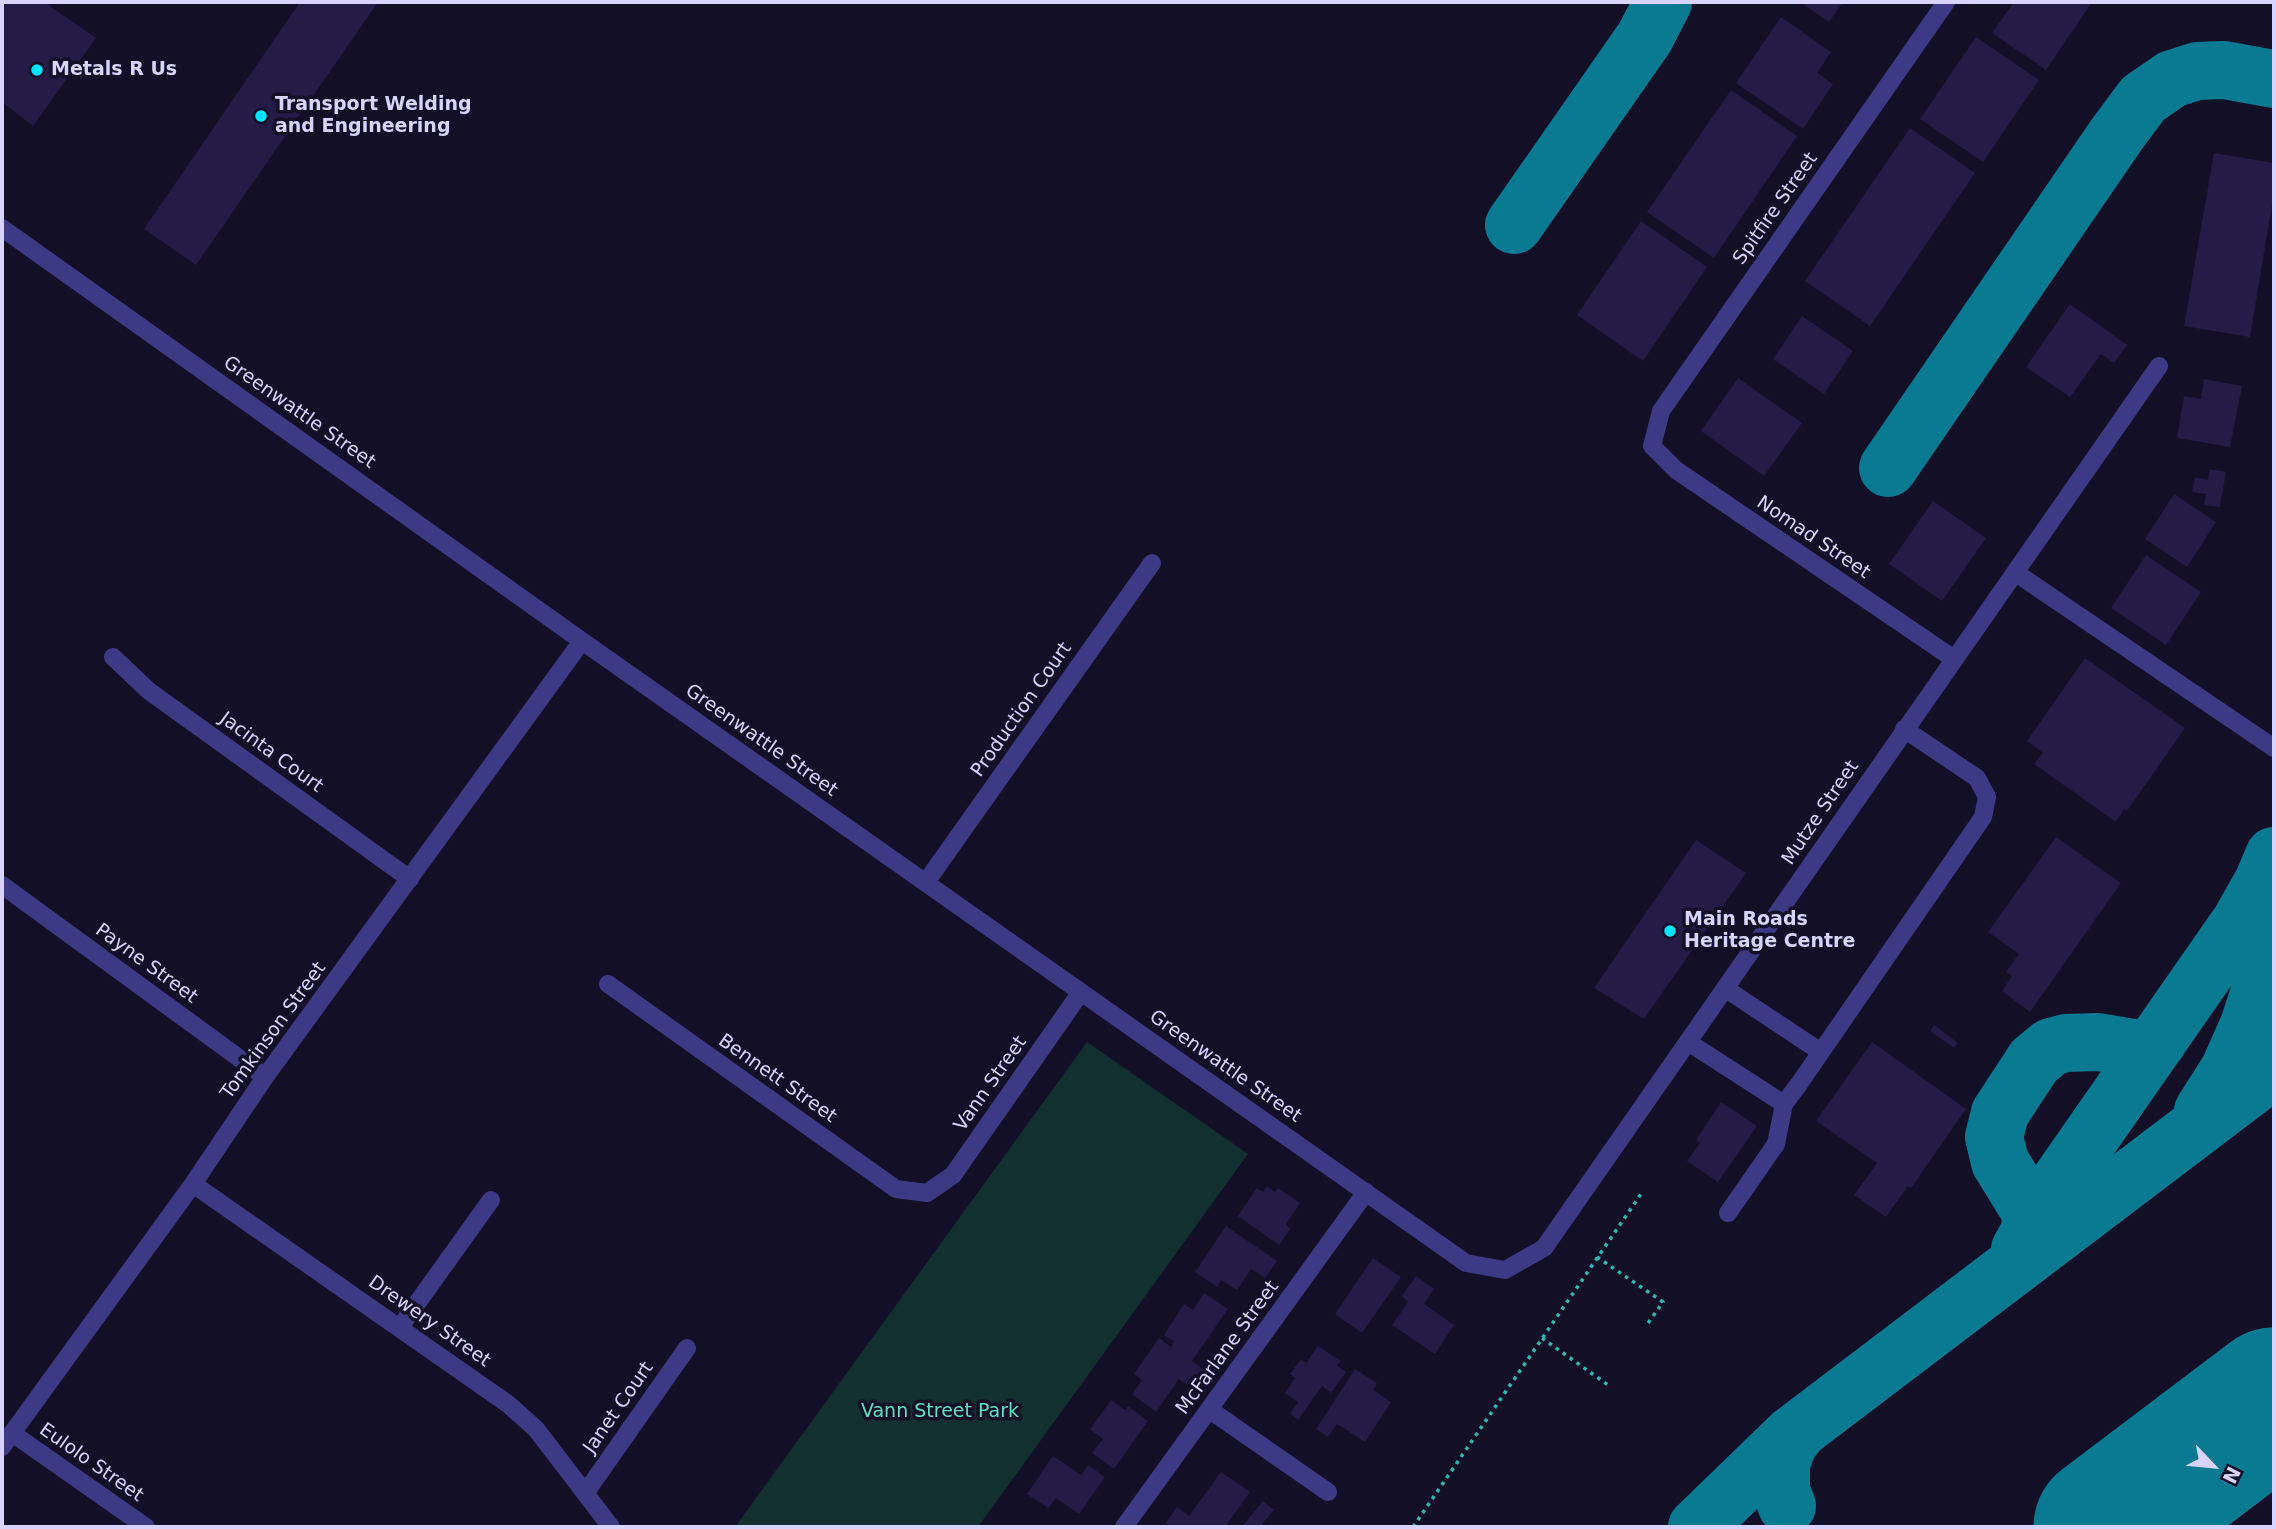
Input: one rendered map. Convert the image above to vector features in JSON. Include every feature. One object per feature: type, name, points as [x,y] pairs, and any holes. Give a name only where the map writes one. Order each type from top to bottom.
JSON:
[{"type":"street","name":"Spitfire Street","points":[[1652,446],[1661,411],[1946,2]]},
{"type":"street","name":"Greenwattle Street","points":[[2,228],[582,641],[1466,1263],[1505,1270]]},
{"type":"street","name":"Mutze Street","points":[[1505,1270],[1544,1248],[2159,366]]},
{"type":"street","name":"Nomad Street","points":[[1652,446],[1676,470],[1954,659]]},
{"type":"street","name":"Production Court","points":[[926,883],[1153,563]]},
{"type":"street","points":[[2016,573],[2274,748]]},
{"type":"street","name":"Tomkinson Street","points":[[7,1440],[193,1184],[265,1077],[582,641]]},
{"type":"street","name":"Jacinta Court","points":[[113,657],[149,691],[410,878]]},
{"type":"street","points":[[1728,1213],[1776,1144],[1784,1104],[1983,817],[1987,797],[1977,778],[1904,729]]},
{"type":"street","name":"Payne Street","points":[[2,885],[265,1077]]},
{"type":"street","name":"Bennett Street","points":[[608,984],[896,1189],[927,1193]]},
{"type":"street","points":[[1726,989],[1821,1052]]},
{"type":"street","name":"Vann Street","points":[[927,1193],[953,1175],[1081,992]]},
{"type":"street","points":[[1688,1042],[1784,1104]]},
{"type":"street","name":"Drewery Street","points":[[193,1184],[508,1404],[536,1429],[611,1527]]},
{"type":"street","name":"McFarlane Street","points":[[1124,1527],[1366,1192]]},
{"type":"street","points":[[400,1327],[491,1200]]},
{"type":"street","name":"Janet Court","points":[[586,1492],[687,1348]]},
{"type":"street","points":[[1210,1410],[1328,1492]]},
{"type":"street","name":"Eulolo Street","points":[[7,1440],[146,1527]]},
{"type":"path","points":[[1413,1527],[1641,1194]]},
{"type":"path","points":[[1597,1257],[1663,1302],[1646,1326]]},
{"type":"path","points":[[1542,1338],[1608,1385]]},
{"type":"green space","name":"Vann Street Park","points":[[1087,1042],[1248,1154],[978,1527],[735,1527]]},
{"type":"building","name":"Metals R Us","points":[[6,2],[44,2],[96,38],[33,126],[2,102],[2,8]]},
{"type":"building","name":"Transport Welding and Engineering","points":[[300,2],[378,2],[196,265],[144,229]]},
{"type":"building","points":[[1800,2],[1843,2],[1829,22]]},
{"type":"building","points":[[2014,2],[2092,2],[2046,70],[1992,33]]},
{"type":"building","points":[[1781,17],[1831,52],[1817,73],[1833,84],[1803,129],[1736,83]]},
{"type":"building","points":[[1976,37],[2039,80],[1983,162],[1920,119]]},
{"type":"building","points":[[1731,90],[1797,136],[1714,258],[1647,212]]},
{"type":"building","points":[[1910,128],[1975,173],[1870,326],[1805,281]]},
{"type":"building","points":[[2214,153],[2274,163],[2274,193],[2250,337],[2184,326]]},
{"type":"building","points":[[1641,221],[1707,267],[1643,361],[1577,315]]},
{"type":"building","points":[[2070,304],[2127,345],[2114,363],[2101,354],[2070,397],[2026,367]]},
{"type":"building","points":[[1802,316],[1853,351],[1824,394],[1773,359]]},
{"type":"building","points":[[1738,378],[1802,423],[1764,476],[1701,431]]},
{"type":"building","points":[[2204,379],[2242,386],[2230,447],[2177,438],[2184,396],[2201,399]]},
{"type":"building","points":[[2210,469],[2226,472],[2220,507],[2204,505],[2206,494],[2192,492],[2195,477],[2208,480]]},
{"type":"building","points":[[2174,494],[2216,522],[2187,567],[2145,539]]},
{"type":"building","points":[[1933,501],[1986,538],[1942,601],[1889,564]]},
{"type":"building","points":[[2146,555],[2201,592],[2166,645],[2111,608]]},
{"type":"building","points":[[2085,658],[2185,728],[2127,811],[2124,809],[2116,822],[2034,764],[2043,753],[2027,741]]},
{"type":"building","points":[[2056,837],[2121,883],[2030,1012],[2002,991],[2012,976],[2006,972],[2019,954],[1988,932]]},
{"type":"building","name":"Main Roads Heritage Centre","points":[[1696,840],[1746,873],[1644,1019],[1594,988]]},
{"type":"building","points":[[1934,1025],[1958,1043],[1954,1048],[1930,1031]]},
{"type":"building","points":[[1872,1042],[1966,1109],[1911,1188],[1908,1186],[1886,1217],[1854,1195],[1877,1163],[1816,1121]]},
{"type":"building","points":[[1721,1102],[1757,1126],[1718,1182],[1687,1161],[1700,1143],[1696,1140]]},
{"type":"building","points":[[1267,1186],[1275,1192],[1278,1188],[1300,1203],[1286,1224],[1290,1229],[1279,1245],[1238,1216],[1257,1188],[1263,1192]]},
{"type":"building","points":[[1226,1226],[1277,1261],[1265,1278],[1251,1269],[1237,1290],[1221,1280],[1217,1287],[1195,1272]]},
{"type":"building","points":[[1373,1258],[1401,1277],[1362,1333],[1335,1314]]},
{"type":"building","points":[[1416,1276],[1434,1289],[1424,1304],[1454,1325],[1435,1354],[1392,1325],[1408,1302],[1402,1296]]},
{"type":"building","points":[[1204,1293],[1228,1309],[1192,1361],[1210,1374],[1197,1392],[1179,1379],[1156,1412],[1132,1394],[1142,1380],[1134,1374],[1159,1338],[1171,1347],[1174,1341],[1164,1335],[1184,1304],[1193,1310]]},
{"type":"building","points":[[1318,1346],[1340,1361],[1337,1366],[1346,1372],[1331,1393],[1322,1386],[1298,1420],[1290,1413],[1298,1402],[1285,1393],[1295,1378],[1290,1374],[1301,1359],[1306,1363]]},
{"type":"building","points":[[1355,1369],[1377,1383],[1373,1390],[1391,1402],[1365,1442],[1337,1424],[1328,1437],[1316,1429]]},
{"type":"building","points":[[1111,1400],[1125,1410],[1128,1406],[1148,1421],[1114,1469],[1092,1453],[1103,1439],[1090,1429]]},
{"type":"building","points":[[1053,1456],[1081,1475],[1088,1465],[1105,1477],[1079,1514],[1056,1498],[1048,1508],[1027,1494]]},
{"type":"building","points":[[1221,1472],[1250,1492],[1225,1527],[1172,1527],[1166,1523],[1177,1507],[1189,1516]]},
{"type":"building","points":[[1263,1501],[1274,1510],[1262,1524],[1267,1527],[1242,1527]]},
{"type":"taxiway","points":[[1514,225],[1645,37],[1663,2]]},
{"type":"taxiway","points":[[1888,468],[2143,99],[2172,79],[2197,71],[2224,70],[2274,79]]},
{"type":"taxiway","points":[[2020,1249],[2053,1191],[2241,921],[2274,856]]},
{"type":"taxiway","points":[[2203,1111],[2229,1070],[2249,1025],[2261,988],[2274,913]]},
{"type":"taxiway","points":[[2030,1230],[2029,1209],[2000,1162],[1994,1137],[2000,1113],[2034,1061],[2051,1047],[2066,1043],[2098,1042],[2140,1049],[2148,1048],[2158,1041]]},
{"type":"taxiway","points":[[1697,1527],[1792,1435],[2274,1069]]},
{"type":"taxiway","points":[[1787,1506],[1781,1491],[1781,1464],[1788,1444],[1798,1431]]},
{"type":"runway","points":[[2106,1527],[2274,1400]]},
{"type":"place","name":"Metals R Us","points":[[37,70]]},
{"type":"place","name":"Transport Welding and Engineering","points":[[261,116]]},
{"type":"place","name":"Main Roads Heritage Centre","points":[[1670,931]]}]
